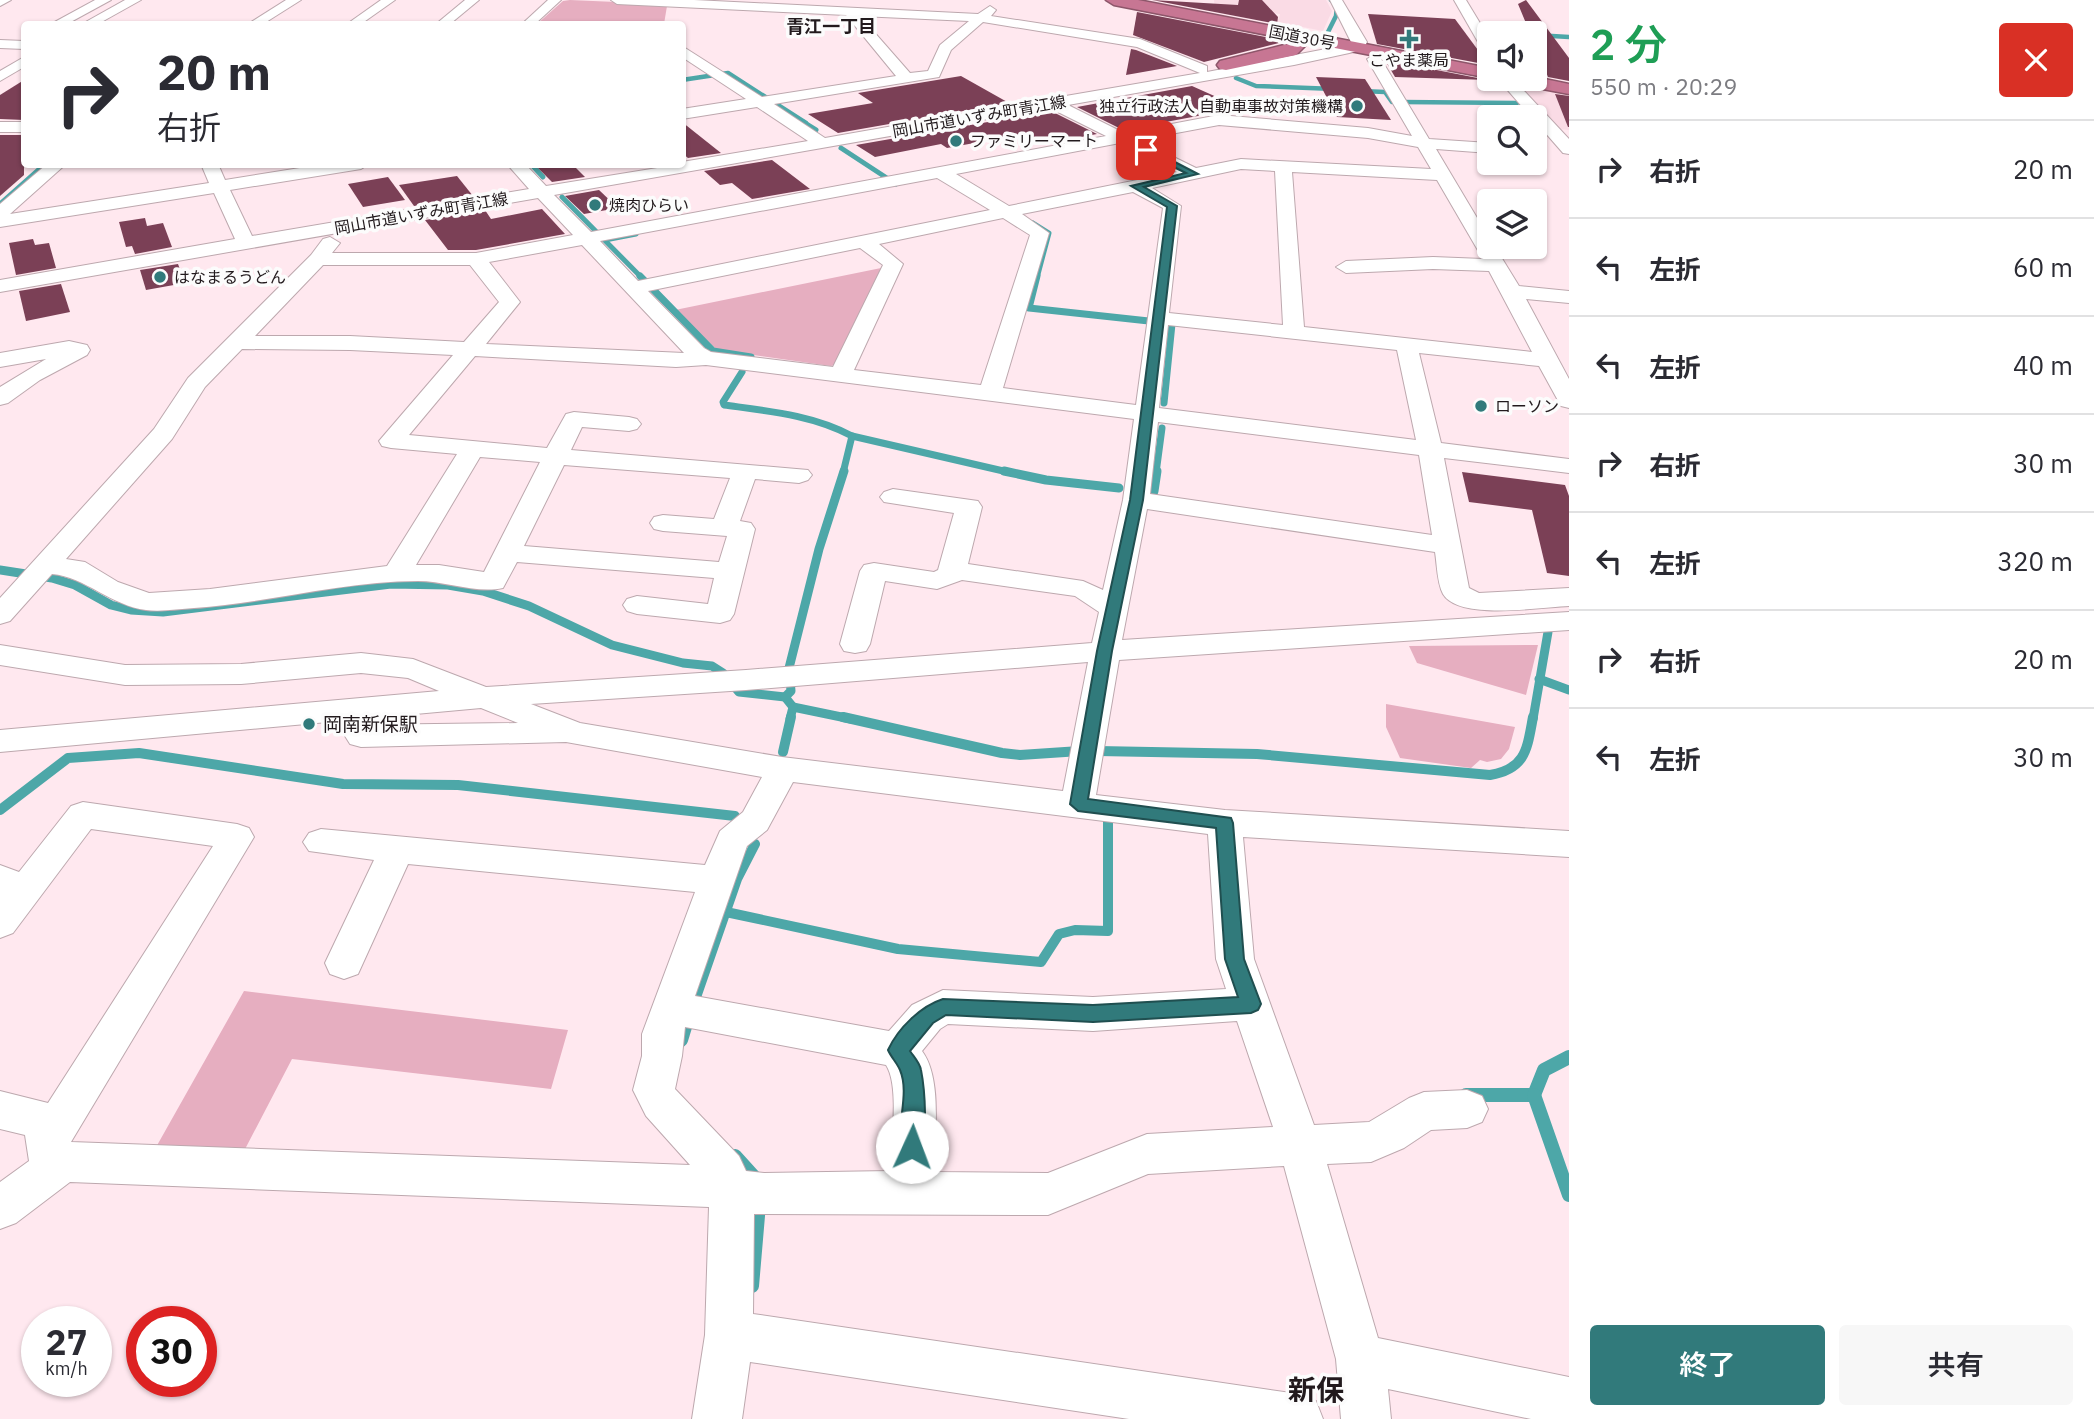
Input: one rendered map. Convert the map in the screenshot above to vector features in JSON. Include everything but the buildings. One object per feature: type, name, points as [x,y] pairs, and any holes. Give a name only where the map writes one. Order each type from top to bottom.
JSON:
[{"type":"highway","name":"国道30号","points":[[1114,0],[1354,45]]},
{"type":"highway","name":"国道30号","points":[[1137,0],[1477,70]]},
{"type":"highway","points":[[1226,65],[1290,51],[1298,45],[1272,31]]},
{"type":"highway","points":[[1294,61],[1374,59],[1477,71]]},
{"type":"highway","points":[[1547,76],[1569,81]]},
{"type":"highway","points":[[1547,85],[1569,89]]},
{"type":"street","points":[[64,21],[105,0]]},
{"type":"street","points":[[94,21],[135,0]]},
{"type":"street","points":[[260,21],[295,0]]},
{"type":"street","points":[[358,21],[389,0]]},
{"type":"street","points":[[446,21],[473,0]]},
{"type":"street","points":[[531,21],[555,0]]},
{"type":"street","points":[[617,0],[676,6],[764,3],[848,10],[908,6],[1140,43],[1202,69]]},
{"type":"street","points":[[686,113],[934,74],[945,48],[999,0]]},
{"type":"street","points":[[1336,0],[1354,45]]},
{"type":"street","points":[[1460,0],[1477,29]]},
{"type":"street","points":[[848,10],[906,78]]},
{"type":"street","points":[[0,44],[21,44]]},
{"type":"street","points":[[0,57],[21,45]]},
{"type":"street","name":"岡山市道いずみ町青江線","points":[[686,163],[1046,100],[1294,61],[1354,45]]},
{"type":"street","name":"岡山市道いずみ町青江線","points":[[1046,100],[1202,69],[1354,45]]},
{"type":"street","points":[[686,53],[765,100],[817,140]]},
{"type":"street","points":[[1374,59],[1421,143],[1512,292],[1569,401]]},
{"type":"street","points":[[0,77],[21,63]]},
{"type":"street","points":[[694,76],[717,73]]},
{"type":"street","points":[[1511,91],[1569,151]]},
{"type":"street","points":[[1046,100],[1194,174]]},
{"type":"street","points":[[318,258],[476,259],[1229,119],[1368,133],[1421,143],[1477,147]]},
{"type":"street","points":[[0,127],[21,127]]},
{"type":"street","name":"岡山市道いずみ町青江線","points":[[686,159],[817,140]]},
{"type":"street","points":[[1547,152],[1569,151]]},
{"type":"street","points":[[643,286],[1241,164],[1442,176]]},
{"type":"street","points":[[1283,167],[1294,332]]},
{"type":"street","points":[[0,213],[53,168]]},
{"type":"street","points":[[211,168],[244,240]]},
{"type":"street","points":[[0,221],[337,168]]},
{"type":"street","points":[[519,168],[538,189],[596,238],[643,286],[696,352],[706,358]]},
{"type":"street","name":"岡山市道いずみ町青江線","points":[[0,277],[331,229],[637,168]]},
{"type":"street","name":"岡山市道いずみ町青江線","points":[[0,286],[244,240],[658,168]]},
{"type":"street","points":[[940,172],[1011,211],[1040,233],[990,393]]},
{"type":"street","points":[[1078,804],[1113,608],[1136,500],[1172,206],[1136,186]]},
{"type":"street","points":[[0,615],[48,569],[163,434],[196,383],[318,258],[335,238],[331,229]]},
{"type":"street","points":[[840,375],[893,264],[864,241]]},
{"type":"street","points":[[476,259],[510,302],[391,441],[556,457],[799,475]]},
{"type":"street","points":[[1346,267],[1433,263],[1496,265]]},
{"type":"street","points":[[1512,292],[1569,297]]},
{"type":"street","points":[[1160,321],[1294,332],[1408,349],[1549,360]]},
{"type":"street","points":[[236,342],[350,343],[681,360],[706,358],[1569,466]]},
{"type":"street","points":[[0,360],[69,348],[79,350],[32,375],[0,398]]},
{"type":"street","points":[[1408,349],[1456,592],[1474,602],[1569,597]]},
{"type":"street","points":[[48,569],[75,568],[128,597],[147,602],[210,598],[397,573],[439,573],[494,582],[574,419],[629,424]]},
{"type":"street","points":[[397,573],[473,448]]},
{"type":"street","points":[[724,527],[745,471]]},
{"type":"street","points":[[855,644],[874,571],[937,580],[951,575],[969,507],[893,497]]},
{"type":"street","points":[[1136,500],[1446,545]]},
{"type":"street","points":[[637,605],[720,614],[742,528],[663,523]]},
{"type":"street","points":[[508,553],[730,572]]},
{"type":"street","points":[[953,570],[1083,589],[1113,608]]},
{"type":"street","points":[[0,741],[484,696],[1569,621]]},
{"type":"street","points":[[0,655],[125,675],[241,674],[361,663],[413,669],[574,733]]},
{"type":"street","points":[[361,736],[574,733],[782,769],[1225,823],[1569,844]]},
{"type":"street","points":[[718,1419],[742,1337],[748,1192],[661,1103],[654,1090],[662,1056],[662,1034],[684,1011],[718,880],[733,837],[753,825],[782,769]]},
{"type":"street","points":[[0,923],[13,884],[83,815],[237,837],[49,1157],[0,1208]]},
{"type":"street","points":[[1225,823],[1235,959],[1297,1138],[1360,1359],[1366,1419]]},
{"type":"street","points":[[321,842],[718,880]]},
{"type":"street","points":[[344,963],[397,850]]},
{"type":"street","points":[[898,1050],[926,1017],[943,1007],[1093,1014],[1251,1004]]},
{"type":"street","points":[[684,1011],[898,1050],[911,1068],[914,1103],[911,1182]]},
{"type":"street","points":[[49,1157],[63,1162],[705,1186],[748,1192],[911,1182],[1048,1194],[1147,1154],[1297,1138],[1371,1142],[1389,1134],[1424,1111],[1468,1109]]},
{"type":"street","points":[[0,1110],[44,1121],[49,1157]]},
{"type":"street","points":[[742,1337],[1298,1419]]},
{"type":"street","points":[[1360,1359],[1564,1407]]},
{"type":"shaded area","points":[[1214,0],[1326,0],[1332,11],[1323,31],[1268,20],[1279,19],[1280,14],[1269,13],[1270,7],[1215,10]]},
{"type":"shaded area","points":[[563,1],[667,6],[664,21],[540,21]]},
{"type":"shaded area","points":[[1547,90],[1569,94],[1569,130],[1558,129],[1547,117],[1547,105],[1536,105],[1523,91]]},
{"type":"shaded area","points":[[886,267],[837,364],[831,366],[717,350],[675,310]]},
{"type":"shaded area","points":[[1538,645],[1526,695],[1417,663],[1409,646]]},
{"type":"shaded area","points":[[1386,704],[1515,727],[1509,749],[1501,759],[1487,762],[1480,760],[1471,768],[1400,758],[1386,727]]},
{"type":"shaded area","points":[[244,991],[568,1030],[551,1089],[292,1059],[243,1153],[155,1149]]},
{"type":"waterway","points":[[1328,32],[1336,16],[1337,6],[1331,0]]},
{"type":"waterway","points":[[1547,36],[1569,37]]},
{"type":"waterway","points":[[686,79],[728,73],[806,123]]},
{"type":"waterway","points":[[1236,78],[1256,86],[1335,89]]},
{"type":"waterway","points":[[1361,91],[1385,92],[1392,102]]},
{"type":"waterway","points":[[1402,102],[1517,103]]},
{"type":"waterway","points":[[803,122],[816,130]]},
{"type":"waterway","points":[[841,148],[896,184]]},
{"type":"waterway","points":[[0,204],[40,168]]},
{"type":"waterway","points":[[535,168],[543,177]]},
{"type":"waterway","points":[[562,197],[642,278]]},
{"type":"waterway","points":[[1033,223],[1049,233],[1037,278]]},
{"type":"waterway","points":[[605,240],[636,234]]},
{"type":"waterway","points":[[640,276],[713,351],[751,357]]},
{"type":"waterway","points":[[1037,276],[1029,308],[1158,322]]},
{"type":"waterway","points":[[1164,403],[1172,324]]},
{"type":"waterway","points":[[742,372],[723,402],[724,405],[806,419],[852,436]]},
{"type":"waterway","points":[[1156,473],[1162,428]]},
{"type":"waterway","points":[[843,473],[852,436]]},
{"type":"waterway","points":[[852,436],[1012,473]]},
{"type":"waterway","points":[[785,697],[791,691],[789,668],[819,549],[844,471]]},
{"type":"waterway","points":[[1004,471],[1046,480],[1119,488]]},
{"type":"waterway","points":[[1150,491],[1154,491],[1157,471]]},
{"type":"waterway","points":[[0,570],[52,578],[75,585],[111,605],[131,610],[163,612],[391,584],[448,585],[483,591],[529,606],[612,645],[683,663],[712,666],[723,673],[739,692],[785,697]]},
{"type":"waterway","points":[[1540,679],[1548,632]]},
{"type":"waterway","points":[[1533,719],[1540,679]]},
{"type":"waterway","points":[[1540,679],[1569,690]]},
{"type":"waterway","points":[[785,697],[793,707]]},
{"type":"waterway","points":[[790,719],[793,707]]},
{"type":"waterway","points":[[793,707],[851,719]]},
{"type":"waterway","points":[[783,752],[791,717]]},
{"type":"waterway","points":[[843,717],[1002,753],[1020,755],[1080,751]]},
{"type":"waterway","points":[[1098,751],[1257,754],[1490,775],[1511,768],[1523,756],[1533,717]]},
{"type":"waterway","points":[[0,810],[68,758],[139,753],[343,784],[458,785],[735,816]]},
{"type":"waterway","points":[[726,912],[898,949],[1041,962],[1059,934],[1075,930],[1108,931],[1108,821]]},
{"type":"waterway","points":[[685,1029],[737,879],[755,844]]},
{"type":"waterway","points":[[681,1040],[685,1027]]},
{"type":"waterway","points":[[1534,1095],[1544,1070],[1569,1057]]},
{"type":"waterway","points":[[1466,1095],[1534,1095]]},
{"type":"waterway","points":[[1534,1095],[1569,1195]]},
{"type":"waterway","points":[[735,1156],[754,1177],[755,1182]]},
{"type":"waterway","points":[[752,1286],[759,1204]]},
{"type":"place","name":"こやま薬局","points":[[1409,39]]},
{"type":"place","name":"独立行政法人 自動車事故対策機構","points":[[1357,106]]},
{"type":"place","name":"ファミリーマート","points":[[956,141]]},
{"type":"place","name":"焼肉ひらい","points":[[595,205]]},
{"type":"place","name":"はなまるうどん","points":[[160,277]]},
{"type":"place","name":"ローソン","points":[[1481,406]]},
{"type":"place","name":"岡南新保駅","points":[[309,724]]},
{"type":"district","name":"青江一丁目","points":[[831,27]]},
{"type":"district","name":"新保","points":[[1316,1390]]},
{"type":"route","points":[[912,1147],[914,1103],[911,1068],[898,1050],[926,1017],[943,1007],[1093,1014],[1251,1004],[1235,959],[1225,823],[1078,804],[1105,651],[1136,500],[1172,206],[1136,186],[1194,174],[1146,150]]}]
